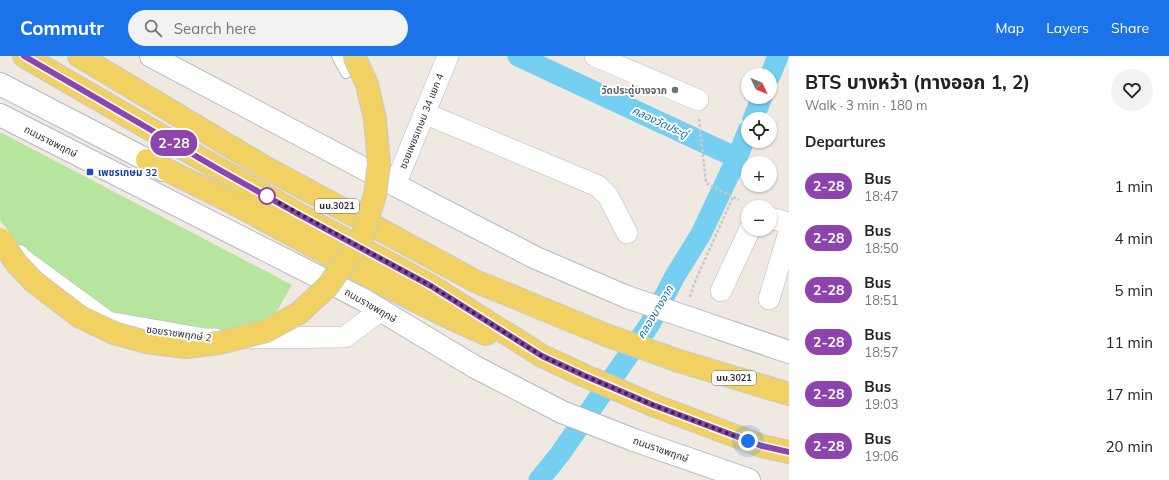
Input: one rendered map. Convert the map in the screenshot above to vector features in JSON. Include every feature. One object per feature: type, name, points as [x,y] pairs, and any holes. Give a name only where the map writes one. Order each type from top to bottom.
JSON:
[{"type":"main road","name":"นบ.3021","points":[[79,56],[261,165],[475,281],[606,335],[679,361],[789,394]]},
{"type":"main road","points":[[152,56],[536,258],[627,297],[789,352]]},
{"type":"main road","name":"นบ.3021","points":[[31,60],[292,210],[431,286],[542,356],[653,405],[762,446],[789,452]]},
{"type":"main road","points":[[0,239],[17,264],[33,281],[80,317],[114,333],[146,342],[186,347],[219,343],[266,331],[299,313],[328,286],[362,237],[375,195],[379,164],[376,119],[367,84],[350,65]]},
{"type":"main road","points":[[0,84],[233,203],[442,314],[542,356]]},
{"type":"main road","name":"ถนนราชพฤกษ์","points":[[0,115],[362,299],[475,367],[562,412],[634,440],[749,480]]},
{"type":"main road","points":[[147,160],[362,299]]},
{"type":"street","name":"ซอยเพชรเกษม 34 แยก 4","points":[[395,185],[448,56]]},
{"type":"street","points":[[595,56],[698,100]]},
{"type":"street","points":[[424,113],[598,186],[608,196],[627,233]]},
{"type":"street","points":[[777,220],[789,223]]},
{"type":"street","points":[[768,299],[789,232]]},
{"type":"street","name":"ซอยราชพฤกษ์ 2","points":[[0,234],[22,260],[108,322],[205,339],[345,337],[382,310]]},
{"type":"street","points":[[722,291],[747,236]]},
{"type":"lane","points":[[337,56],[350,65]]},
{"type":"path","points":[[700,128],[706,183],[739,200]]},
{"type":"green space","points":[[0,132],[292,285],[254,350],[118,316],[27,256],[0,220]]},
{"type":"waterway","name":"คลองวัดประดู่","points":[[518,56],[737,158]]},
{"type":"waterway","name":"คลองบางจาก","points":[[773,68],[778,56]]},
{"type":"waterway","name":"คลองบางจาก","points":[[756,112],[759,104]]},
{"type":"waterway","name":"คลองบางจาก","points":[[539,480],[560,454],[650,324],[675,276],[701,234],[741,148]]},
{"type":"bus line","name":"2-28","points":[[24,56],[218,169],[431,286],[542,356],[653,405],[762,446],[789,452]]},
{"type":"place","name":"วัดประดู่บางจาก","points":[[675,90]]},
{"type":"place","name":"เพชรเกษม 32","points":[[90,172]]},
{"type":"route","points":[[267,196],[431,286],[542,356],[653,405],[748,441]]}]
